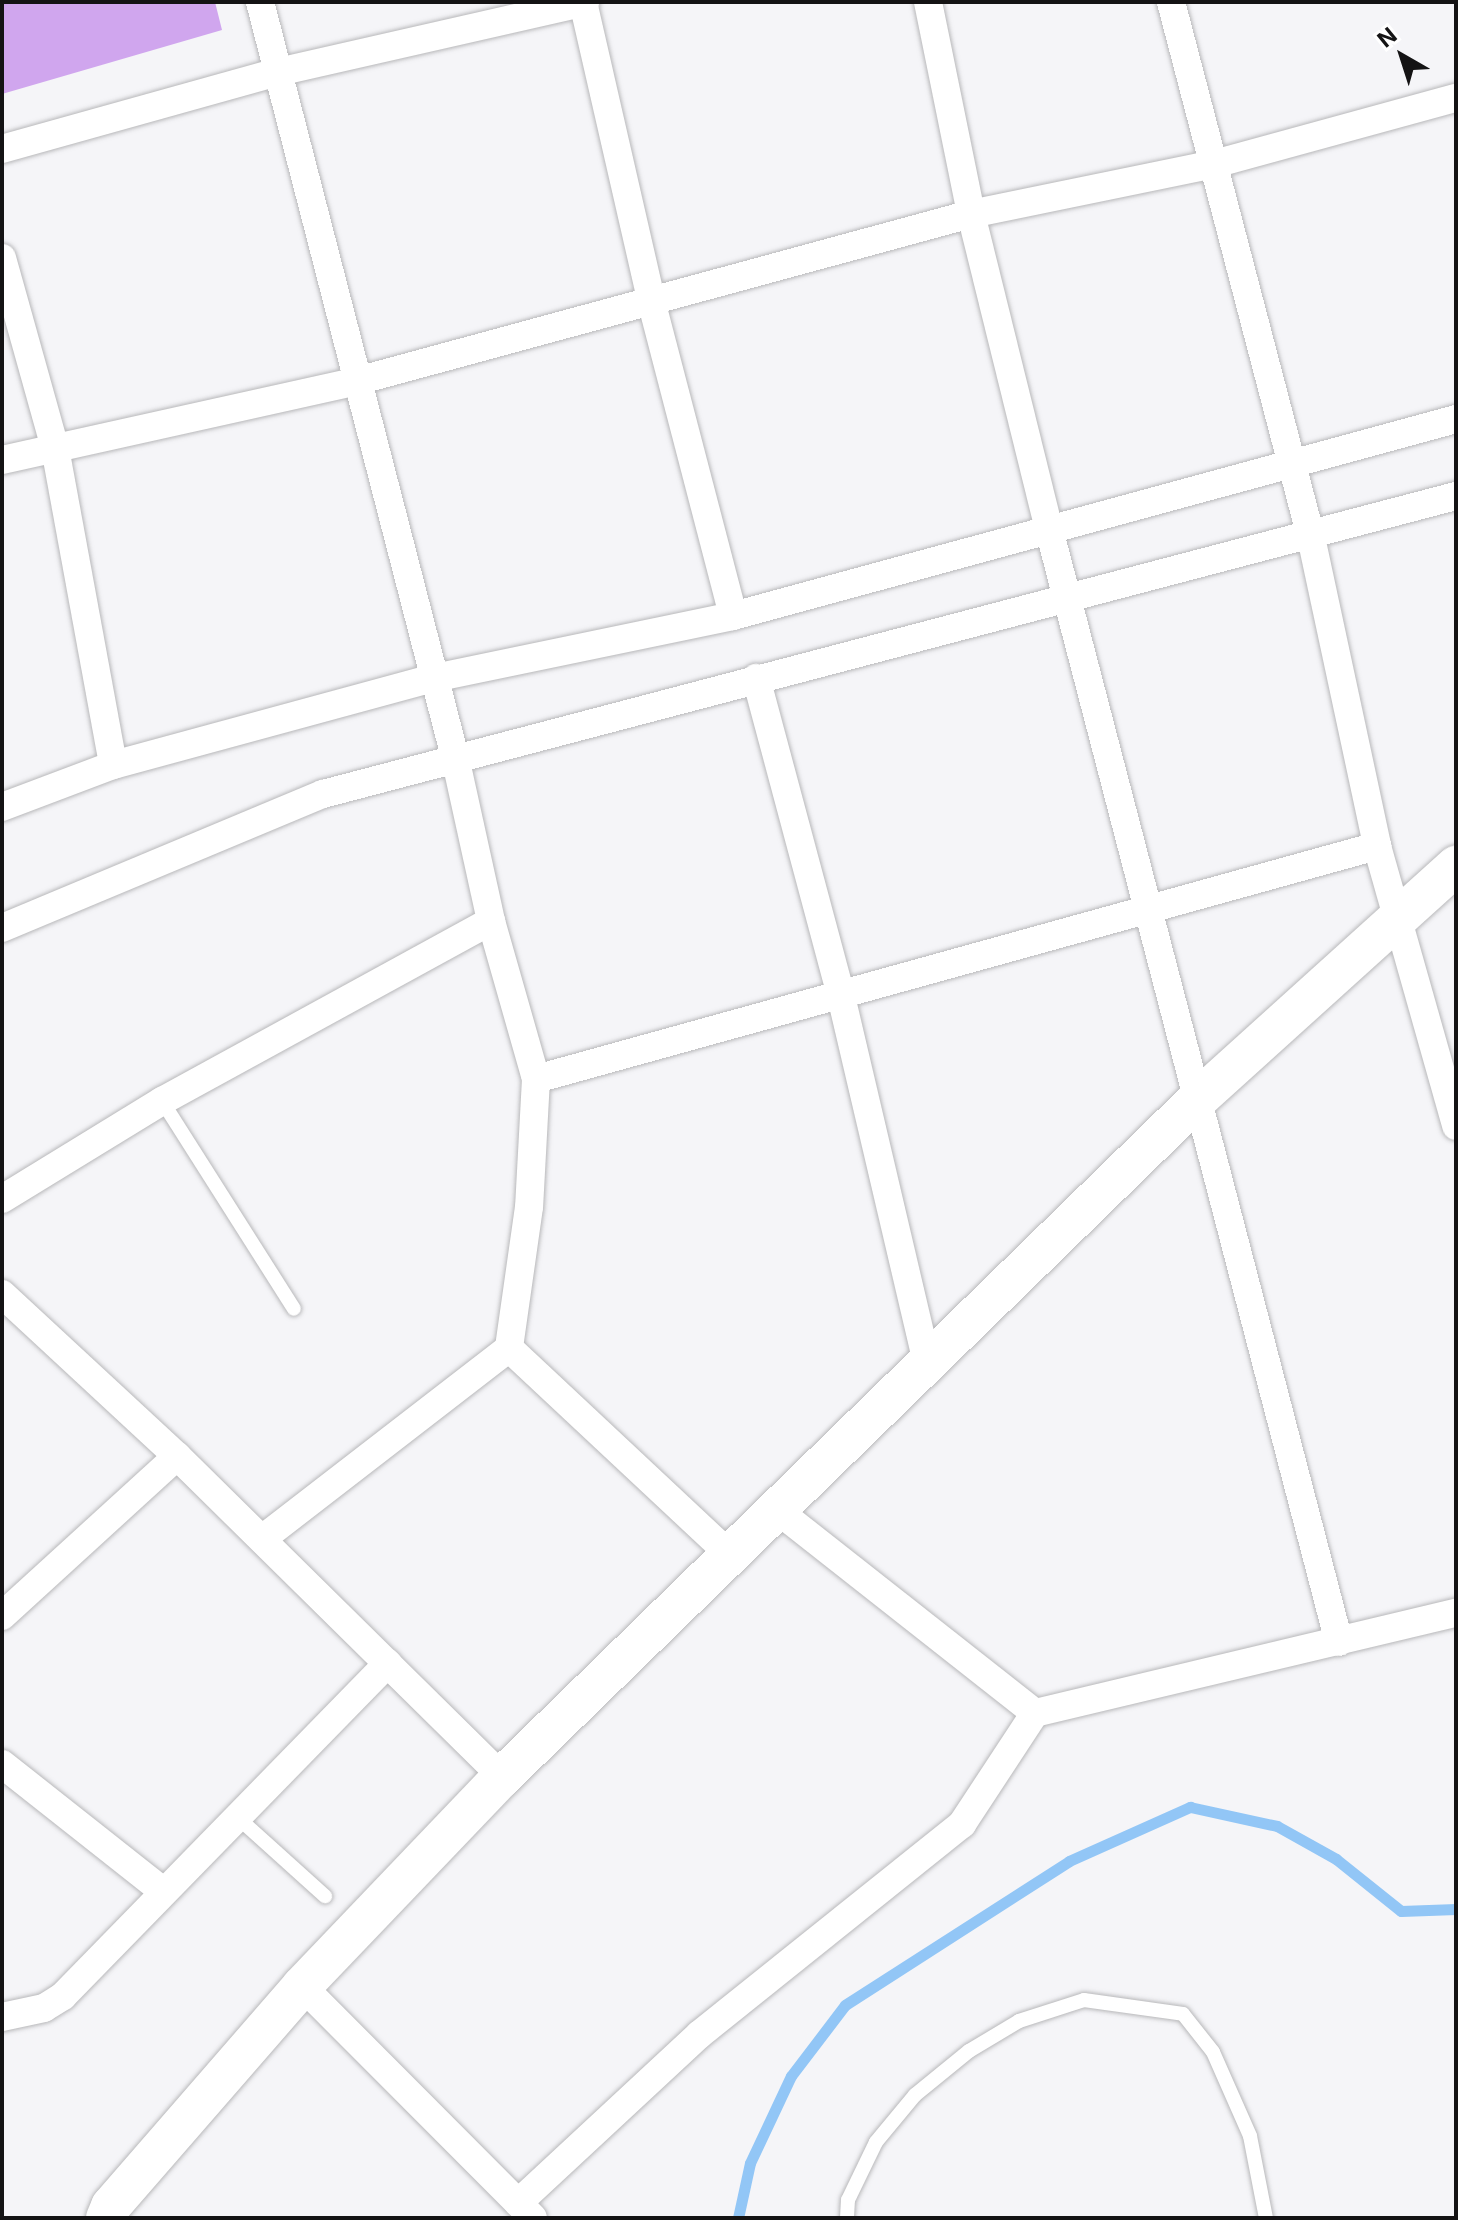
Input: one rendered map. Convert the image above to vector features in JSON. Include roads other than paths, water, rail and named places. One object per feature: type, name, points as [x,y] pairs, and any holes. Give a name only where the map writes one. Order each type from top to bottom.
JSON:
[{"type":"main road","points":[[101,2214],[302,1986],[502,1777],[1198,1099],[1456,866]]},
{"type":"street","points":[[260,2],[455,757],[491,921],[536,1079],[529,1207],[509,1348],[262,1539]]},
{"type":"street","points":[[2,149],[278,72],[584,2],[652,304],[733,616]]},
{"type":"street","points":[[928,2],[971,214],[1049,529],[1339,1642]]},
{"type":"street","points":[[1171,2],[1311,537],[1377,846],[1456,1126]]},
{"type":"street","points":[[2,460],[357,381],[652,304],[971,214],[1214,164],[1456,98]]},
{"type":"street","points":[[2,258],[55,448],[113,765]]},
{"type":"street","points":[[2,807],[113,765],[434,678],[733,616],[1456,419]]},
{"type":"street","points":[[2,928],[323,794],[1066,596],[1311,537],[1456,496]]},
{"type":"street","points":[[756,678],[841,996],[927,1363]]},
{"type":"street","points":[[536,1079],[1377,846]]},
{"type":"street","points":[[2,1199],[162,1101],[491,921]]},
{"type":"street","points":[[2,1294],[177,1456],[502,1777]]},
{"type":"street","points":[[509,1348],[730,1555]]},
{"type":"street","points":[[2,1616],[177,1456]]},
{"type":"street","points":[[777,1510],[1035,1713]]},
{"type":"street","points":[[302,1986],[526,2210],[700,2034],[962,1824],[1035,1713],[1456,1613]]},
{"type":"street","points":[[2,2017],[44,2008],[63,1996],[235,1815],[388,1663]]},
{"type":"street","points":[[2,1764],[163,1891]]},
{"type":"lane","points":[[162,1101],[294,1309]]},
{"type":"lane","points":[[235,1815],[325,1896]]},
{"type":"lane","points":[[847,2218],[848,2200],[876,2142],[915,2095],[969,2051],[1019,2021],[1084,2000],[1183,2014],[1213,2052],[1250,2136],[1266,2218]]},
{"type":"waterway","points":[[738,2218],[750,2163],[791,2076],[845,2005],[1069,1861],[1190,1807],[1277,1826],[1336,1859],[1401,1911],[1456,1909]]}]
